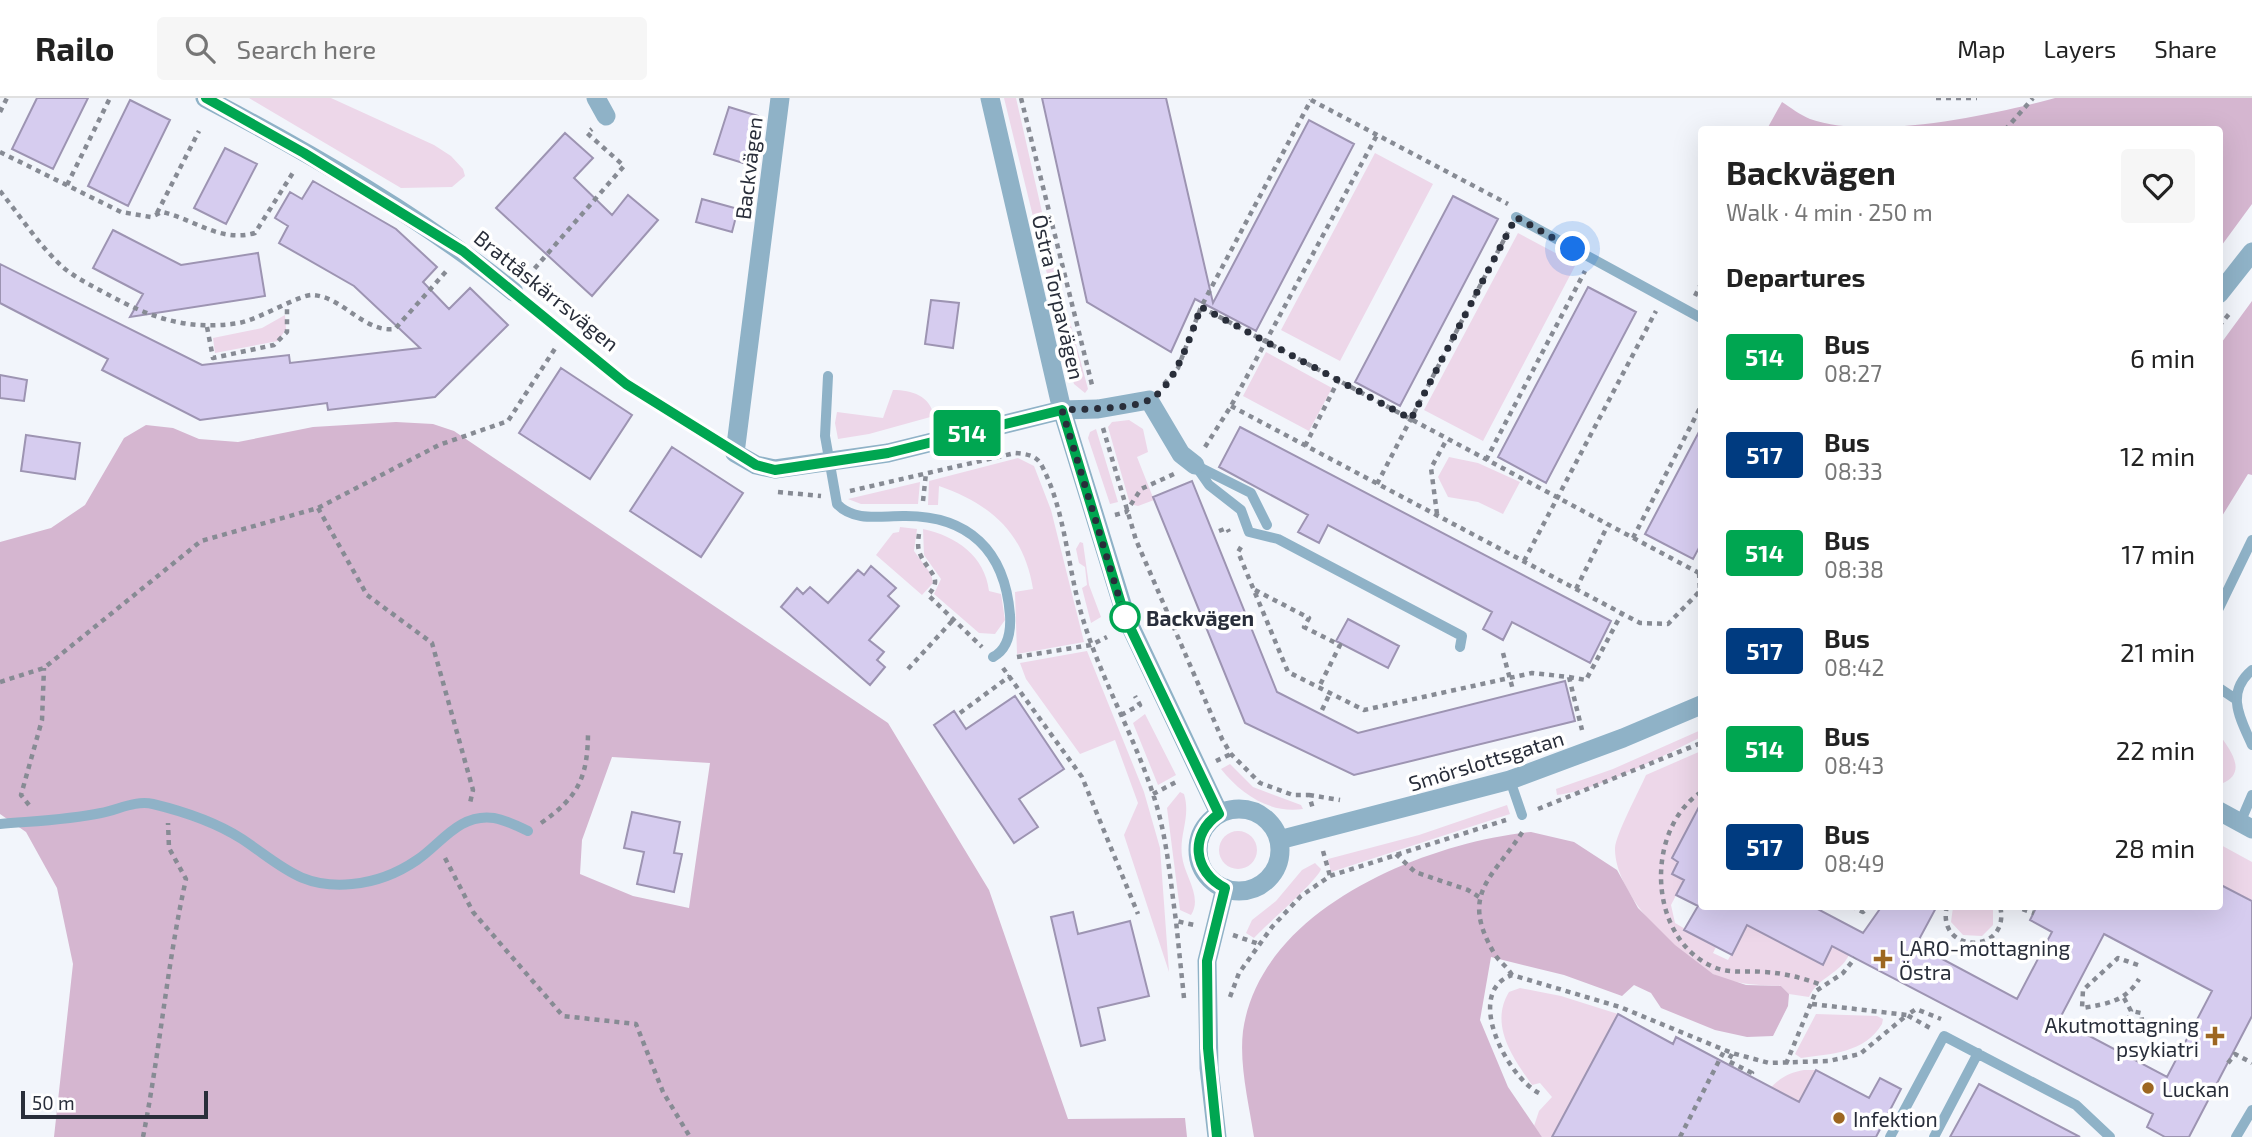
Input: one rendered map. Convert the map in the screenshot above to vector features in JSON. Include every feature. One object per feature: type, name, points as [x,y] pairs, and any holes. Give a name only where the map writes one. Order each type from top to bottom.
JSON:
[{"type":"street","name":"Brattåskärrsvägen","points":[[205,98],[304,153],[463,251],[514,292]]},
{"type":"street","points":[[596,98],[606,116]]},
{"type":"street","name":"Backvägen","points":[[735,453],[780,98]]},
{"type":"street","name":"Östra Torpavägen","points":[[990,98],[1062,410],[1125,617],[1219,814]]},
{"type":"street","points":[[2223,289],[2252,252]]},
{"type":"street","points":[[1062,410],[1098,409],[1149,400],[1181,454],[1195,465]]},
{"type":"street","name":"Brattåskärrsvägen","points":[[735,453],[756,465],[775,470],[888,453],[1062,410]]},
{"type":"street","name":"Smörslottsgatan","points":[[1279,841],[1510,780],[1623,738],[1698,706]]},
{"type":"street","points":[[1229,810],[1251,810],[1269,822],[1279,841],[1279,858],[1266,880],[1242,890],[1225,888],[1209,878],[1198,853],[1201,834],[1219,814],[1229,810]]},
{"type":"street","points":[[2223,813],[2246,826]]},
{"type":"street","points":[[1217,1137],[1208,1044],[1207,961],[1225,888]]},
{"type":"lane","points":[[1516,217],[1698,317]]},
{"type":"lane","name":"Brattåskärrsvägen","points":[[514,292],[626,384],[735,453]]},
{"type":"lane","points":[[828,376],[825,436],[833,494],[842,509],[877,517],[921,516],[953,523],[969,532],[996,559],[1005,578],[1011,631],[996,655]]},
{"type":"lane","points":[[1195,465],[1251,493],[1267,525]]},
{"type":"lane","points":[[1195,465],[1209,485],[1241,510],[1249,532],[1278,539],[1462,636],[1460,647]]},
{"type":"lane","points":[[2223,600],[2252,540]]},
{"type":"lane","points":[[2234,698],[2252,659]]},
{"type":"lane","points":[[2238,686],[2252,670]]},
{"type":"lane","points":[[2223,691],[2234,698],[2252,745]]},
{"type":"lane","points":[[1510,780],[1522,815]]},
{"type":"lane","points":[[2246,826],[2252,795]]},
{"type":"lane","points":[[0,824],[104,813],[149,803],[231,833],[273,864],[311,882],[353,884],[380,879],[418,859],[453,828],[466,823],[494,818],[528,831]]},
{"type":"lane","points":[[1890,1137],[1944,1036],[2076,1105],[2110,1137]]},
{"type":"lane","points":[[1934,1137],[1978,1053]]},
{"type":"lane","points":[[2236,1137],[2251,1115]]},
{"type":"path","points":[[0,112],[7,98]]},
{"type":"path","points":[[67,185],[110,98]]},
{"type":"path","points":[[1021,98],[1126,512],[1159,596],[1231,754],[1260,783],[1293,795],[1338,800],[1349,798]]},
{"type":"path","points":[[1149,400],[1178,368],[1201,307],[1310,98]]},
{"type":"path","points":[[1936,98],[1977,98]]},
{"type":"path","points":[[2008,126],[2033,98]]},
{"type":"path","points":[[514,292],[624,166],[587,133],[606,116]]},
{"type":"path","points":[[156,214],[199,131]]},
{"type":"path","points":[[1111,516],[1126,512],[1141,489],[1195,465],[1231,406],[1377,135]]},
{"type":"path","points":[[0,152],[121,212],[144,217],[169,213],[213,232],[255,233],[304,153]]},
{"type":"path","points":[[0,191],[45,248],[79,279],[160,320],[207,327],[261,318],[310,294],[323,297],[375,327],[395,329],[463,251]]},
{"type":"path","points":[[1377,484],[1516,217]]},
{"type":"path","points":[[1486,460],[1592,259]]},
{"type":"path","points":[[1524,561],[1662,299]]},
{"type":"path","points":[[207,327],[214,358],[274,345],[285,337],[288,326],[287,305]]},
{"type":"path","points":[[1201,307],[1608,525],[1698,570]]},
{"type":"path","points":[[0,682],[44,667],[201,541],[318,508],[439,445],[508,421],[565,334]]},
{"type":"path","points":[[1305,446],[1339,380]]},
{"type":"path","points":[[1231,406],[1640,623],[1668,624],[1698,593]]},
{"type":"path","points":[[1633,538],[1698,412]]},
{"type":"path","points":[[1437,515],[1431,468],[1447,439]]},
{"type":"path","points":[[926,473],[918,548],[936,576],[936,582],[928,595],[996,655],[1082,777],[1138,914]]},
{"type":"path","points":[[318,508],[367,594],[432,643],[473,790],[466,823]]},
{"type":"path","points":[[1576,589],[1608,525]]},
{"type":"path","points":[[1249,532],[1238,552],[1288,672],[1364,710],[1532,673],[1586,680],[1622,613]]},
{"type":"path","points":[[1254,590],[1309,618],[1304,627],[1340,645],[1318,687]]},
{"type":"path","points":[[908,669],[954,619]]},
{"type":"path","points":[[996,655],[1014,657],[1091,645],[1107,637]]},
{"type":"path","points":[[1503,653],[1513,690]]},
{"type":"path","points":[[41,821],[21,794],[42,720],[44,667]]},
{"type":"path","points":[[960,712],[1010,676]]},
{"type":"path","points":[[1569,677],[1582,730]]},
{"type":"path","points":[[1322,710],[1330,693]]},
{"type":"path","points":[[1121,715],[1140,705],[1135,696]]},
{"type":"path","points":[[1572,735],[1589,727]]},
{"type":"path","points":[[528,831],[576,794],[588,763],[588,731]]},
{"type":"path","points":[[1228,1009],[1239,973],[1258,944],[1301,896],[1330,876],[1522,815],[1698,744]]},
{"type":"path","points":[[1216,761],[1231,754]]},
{"type":"path","points":[[1175,921],[1168,860],[1153,794],[1178,781]]},
{"type":"path","points":[[1698,794],[1684,803],[1666,837],[1661,869],[1666,915],[1675,935],[1714,967],[1736,973],[1791,974],[1822,985]]},
{"type":"path","points":[[1309,795],[1330,876]]},
{"type":"path","points":[[143,1137],[159,1060],[174,932],[187,879],[169,848],[167,808]]},
{"type":"path","points":[[1522,815],[1523,831],[1488,878],[1479,897],[1486,936],[1500,963],[1512,975],[1620,1007],[1732,1054],[1751,1060],[1786,1063],[1829,1061],[1860,1054],[1907,1015],[1916,1009],[1924,1010]]},
{"type":"path","points":[[437,842],[472,912],[563,1016],[636,1024],[663,1092],[690,1137]]},
{"type":"path","points":[[1396,854],[1415,872],[1468,890],[1479,897]]},
{"type":"path","points":[[1946,910],[1945,920],[1951,932],[1961,941],[1974,944],[1987,940],[1997,931],[2000,910]]},
{"type":"path","points":[[2025,910],[2034,913]]},
{"type":"path","points":[[1786,1063],[1822,985],[1843,973],[1855,958]]},
{"type":"path","points":[[2138,965],[2118,958],[2091,981],[2080,999],[2082,1007],[2124,998],[2139,979]]},
{"type":"path","points":[[1512,975],[1500,979],[1496,986],[1491,1004],[1492,1021],[1507,1063],[1526,1087],[1539,1093]]},
{"type":"path","points":[[2124,998],[2131,1011]]},
{"type":"path","points":[[1812,1004],[1907,1015],[1944,1036]]},
{"type":"path","points":[[1680,1137],[1724,1051]]},
{"type":"path","points":[[1732,1054],[1728,1061],[1752,1073],[1751,1076]]},
{"type":"path","points":[[2228,1063],[2235,1054],[2252,1063]]},
{"type":"shaded area","points":[[249,98],[331,98],[434,145],[451,156],[463,169],[465,176],[452,187],[401,188]]},
{"type":"shaded area","points":[[1004,98],[1016,98],[1050,247],[1088,389],[1085,393],[1074,384]]},
{"type":"shaded area","points":[[2055,98],[2252,98],[2252,204],[2223,244],[2223,126],[1906,126],[1999,112]]},
{"type":"shaded area","points":[[1782,102],[1810,119],[1850,126],[1769,126]]},
{"type":"shaded area","points":[[1375,153],[1433,184],[1340,361],[1281,330]]},
{"type":"shaded area","points":[[1518,233],[1576,264],[1483,441],[1424,410]]},
{"type":"shaded area","points":[[2252,301],[2252,475],[2248,474],[2223,515],[2223,341]]},
{"type":"shaded area","points":[[285,315],[286,329],[278,341],[215,353],[213,338],[262,328]]},
{"type":"shaded area","points":[[1266,352],[1332,388],[1309,431],[1243,396]]},
{"type":"shaded area","points":[[893,390],[907,391],[924,399],[934,416],[869,434],[838,439],[835,423],[837,412],[883,418]]},
{"type":"shaded area","points":[[1129,420],[1143,429],[1148,452],[1137,457],[1154,500],[1138,506],[1130,504],[1108,427],[1112,422]]},
{"type":"shaded area","points":[[396,422],[433,424],[454,431],[888,723],[989,890],[1068,1119],[1185,1118],[1187,1137],[54,1137],[73,964],[57,888],[26,832],[0,814],[0,542],[51,528],[85,505],[124,438],[146,425],[173,428],[199,439],[238,442],[313,427]],"holes":[[[612,757],[710,763],[689,908],[633,896],[580,874],[582,840]]]},
{"type":"shaded area","points":[[1096,429],[1118,502],[1110,504],[1088,438],[1090,432]]},
{"type":"shaded area","points":[[1449,457],[1478,463],[1520,482],[1503,514],[1478,502],[1448,497],[1438,477]]},
{"type":"shaded area","points":[[1018,458],[1034,466],[1051,510],[1084,642],[1017,654],[1015,592],[1033,589],[1022,552],[1002,523],[958,493],[939,486],[938,505],[928,505],[929,481]]},
{"type":"shaded area","points":[[920,482],[918,504],[861,504],[848,499]]},
{"type":"shaded area","points":[[900,527],[917,529],[914,551],[931,574],[933,583],[922,595],[876,555],[893,533],[899,532]]},
{"type":"shaded area","points":[[923,529],[947,537],[967,550],[982,568],[989,591],[1001,594],[1005,620],[995,634],[979,633],[934,594],[941,579],[924,555]]},
{"type":"shaded area","points":[[1080,542],[1083,543],[1089,585],[1101,617],[1091,623],[1082,588],[1087,585],[1085,567],[1079,563],[1076,549]]},
{"type":"shaded area","points":[[1087,651],[1144,792],[1160,848],[1169,972],[1124,835],[1138,803],[1115,740],[1080,754],[1026,679],[1020,663]]},
{"type":"shaded area","points":[[1145,714],[1176,775],[1158,785],[1133,723]]},
{"type":"shaded area","points":[[1698,731],[1698,738],[1630,771],[1574,792],[1557,795],[1556,789],[1613,769]]},
{"type":"shaded area","points":[[2223,740],[2235,761],[2234,774],[2223,783]]},
{"type":"shaded area","points":[[1698,752],[1698,809],[1672,858],[1678,862],[1673,874],[1684,880],[1671,905],[1675,923],[1716,947],[1713,953],[1728,960],[1747,925],[1822,965],[1832,946],[1849,955],[1840,967],[1818,984],[1809,997],[1789,994],[1781,986],[1747,984],[1713,974],[1682,953],[1649,921],[1625,884],[1617,866],[1615,848],[1623,823],[1646,775]]},
{"type":"shaded area","points":[[1230,764],[1253,787],[1301,805],[1303,809],[1279,808],[1247,794],[1221,769]]},
{"type":"shaded area","points":[[1180,792],[1184,794],[1186,802],[1182,856],[1195,901],[1191,915],[1180,910],[1167,808]]},
{"type":"shaded area","points":[[1507,805],[1510,814],[1331,872],[1328,859],[1419,835]]},
{"type":"shaded area","points":[[1238,831],[1251,837],[1257,850],[1251,863],[1238,869],[1225,863],[1219,850],[1225,837]]},
{"type":"shaded area","points":[[1531,832],[1574,842],[1617,870],[1638,908],[1675,945],[1713,974],[1746,985],[1781,986],[1789,994],[1788,1006],[1773,1036],[1747,1037],[1715,1030],[1661,1008],[1651,993],[1634,985],[1622,996],[1564,975],[1491,957],[1480,1020],[1508,1087],[1542,1137],[1254,1137],[1243,1071],[1243,1031],[1256,988],[1280,950],[1313,917],[1353,890],[1397,868],[1443,851]]},
{"type":"shaded area","points":[[2223,846],[2252,862],[2252,901],[2223,886]]},
{"type":"shaded area","points":[[1315,863],[1321,869],[1302,892],[1254,938],[1246,933],[1252,920],[1276,901],[1302,870]]},
{"type":"shaded area","points":[[1953,910],[1993,910],[1993,925],[1982,936],[1963,935],[1951,922]]},
{"type":"shaded area","points":[[1520,988],[1561,996],[1618,1014],[1552,1137],[1542,1137],[1534,1126],[1539,1111],[1552,1097],[1540,1083],[1532,1085],[1511,1052],[1502,1029],[1503,1004],[1509,992]]},
{"type":"shaded area","points":[[1816,1014],[1877,1016],[1883,1019],[1875,1034],[1857,1046],[1835,1053],[1801,1058],[1795,1054]]},
{"type":"shaded area","points":[[1816,1070],[1781,1137],[1742,1137],[1772,1086],[1791,1073]]},
{"type":"building","points":[[37,98],[88,98],[53,169],[12,149]]},
{"type":"building","points":[[1042,98],[1166,98],[1213,303],[1309,120],[1354,144],[1256,331],[1195,299],[1171,352],[1087,302]]},
{"type":"building","points":[[130,100],[170,120],[128,206],[88,186]]},
{"type":"building","points":[[729,107],[758,116],[755,126],[763,128],[756,150],[748,147],[743,163],[714,154]]},
{"type":"building","points":[[565,133],[593,158],[574,178],[612,215],[628,195],[658,220],[592,296],[496,208]]},
{"type":"building","points":[[225,148],[257,164],[226,224],[194,208]]},
{"type":"building","points":[[313,181],[396,229],[437,267],[423,282],[449,309],[470,288],[508,325],[435,397],[328,410],[327,403],[200,420],[102,370],[108,359],[0,303],[0,264],[202,365],[289,355],[290,363],[420,348],[354,286],[279,243],[288,226],[275,218],[290,192],[302,199]]},
{"type":"building","points":[[1453,196],[1498,219],[1400,406],[1355,382]]},
{"type":"building","points":[[702,199],[738,209],[732,232],[696,222]]},
{"type":"building","points":[[113,230],[181,265],[258,253],[265,296],[130,317],[143,294],[93,268]]},
{"type":"building","points":[[1588,287],[1636,312],[1546,483],[1498,457]]},
{"type":"building","points":[[931,300],[959,303],[953,348],[925,344]]},
{"type":"building","points":[[561,368],[632,415],[590,479],[519,433]]},
{"type":"building","points":[[0,375],[27,380],[24,401],[0,398]]},
{"type":"building","points":[[1240,427],[1611,621],[1590,663],[1512,622],[1503,640],[1483,629],[1492,612],[1328,525],[1319,543],[1298,532],[1308,515],[1219,467]]},
{"type":"building","points":[[1698,434],[1698,550],[1693,559],[1645,534]]},
{"type":"building","points":[[26,435],[80,443],[75,479],[21,471]]},
{"type":"building","points":[[672,447],[743,493],[701,557],[630,511]]},
{"type":"building","points":[[1192,481],[1277,692],[1358,733],[1565,681],[1575,721],[1354,775],[1245,723],[1153,497]]},
{"type":"building","points":[[871,566],[896,588],[888,596],[899,606],[869,640],[884,652],[877,660],[885,667],[870,685],[781,607],[797,588],[803,594],[810,587],[828,603],[858,570],[864,575]]},
{"type":"building","points":[[1348,619],[1399,646],[1388,668],[1336,641]]},
{"type":"building","points":[[1015,696],[1064,769],[1019,799],[1038,827],[1014,843],[934,725],[954,711],[966,729]]},
{"type":"building","points":[[1698,809],[1698,906],[1676,895],[1684,880],[1672,874],[1678,862],[1672,858]]},
{"type":"building","points":[[632,812],[680,822],[674,853],[682,854],[674,892],[637,884],[644,852],[624,848]]},
{"type":"building","points":[[2223,886],[2252,901],[2252,1016],[2189,1137],[2165,1137],[2147,1127],[2153,1114],[1832,946],[1823,965],[1747,925],[1732,955],[1684,930],[1698,906],[1698,910],[1820,910],[1863,933],[1879,910],[1935,910],[1916,945],[2017,999],[2052,932],[2030,920],[2035,910],[2223,910]],"holes":[[[2104,934],[2212,991],[2167,1077],[2059,1020]]]},
{"type":"building","points":[[1073,912],[1078,934],[1130,921],[1149,996],[1098,1008],[1105,1040],[1081,1046],[1051,917]]},
{"type":"building","points":[[1618,1014],[1673,1044],[1676,1037],[1799,1102],[1816,1070],[1869,1098],[1880,1078],[1901,1089],[1876,1137],[1552,1137]]},
{"type":"building","name":"Infektion","points":[[1979,1084],[2080,1137],[1950,1137]]},
{"type":"bus line","name":"514","points":[[206,98],[304,153],[463,251],[626,384],[756,465],[775,470],[888,453],[1062,410],[1125,617],[1175,727],[1219,814],[1206,826],[1198,843],[1204,871],[1209,878],[1225,888],[1207,961],[1209,1068],[1217,1137]]},
{"type":"place","name":"Backvägen","points":[[1125,617]]},
{"type":"place","name":"LARO-mottagning Östra","points":[[1883,959]]},
{"type":"place","name":"Akutmottagning psykiatri","points":[[2215,1036]]},
{"type":"place","name":"Luckan","points":[[2148,1088]]},
{"type":"place","name":"Infektion","points":[[1839,1118]]},
{"type":"route","points":[[1125,617],[1062,410],[1098,409],[1149,400],[1178,368],[1201,307],[1411,419],[1516,217],[1573,249]]}]
